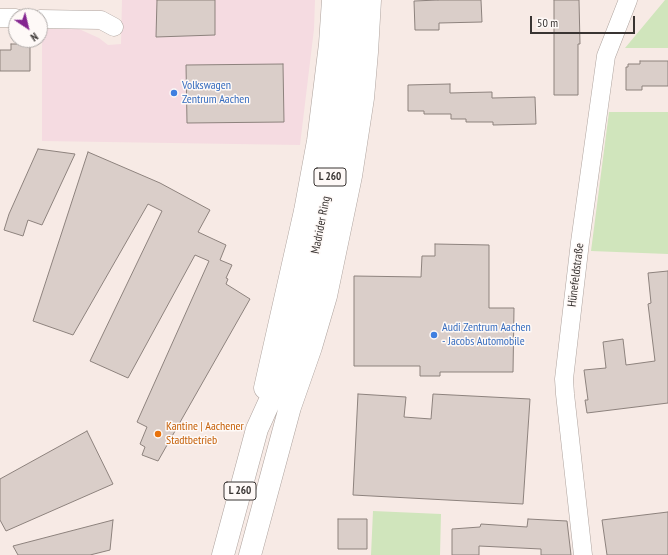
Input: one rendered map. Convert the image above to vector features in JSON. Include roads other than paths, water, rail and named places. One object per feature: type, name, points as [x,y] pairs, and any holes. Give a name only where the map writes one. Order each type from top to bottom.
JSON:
[{"type":"main road","points":[[257,429],[305,211],[318,141],[330,44],[333,0]]},
{"type":"main road","name":"Madrider Ring","points":[[223,555],[257,429],[292,352],[320,237],[337,137],[345,67],[350,0]]},
{"type":"main road","points":[[290,407],[311,347],[326,296],[350,176],[362,98],[367,52],[370,0]]},
{"type":"main road","name":"Madrider Ring","points":[[250,555],[290,407],[292,352]]},
{"type":"street","name":"Hünefeldstraße","points":[[583,555],[564,379],[579,250],[606,56],[628,0]]},
{"type":"street","points":[[48,19],[101,20],[114,27]]},
{"type":"place","name":"Volkswagen Zentrum Aachen","points":[[174,93]]},
{"type":"place","name":"Audi Zentrum Aachen - Jacobs Automobile","points":[[434,335]]},
{"type":"place","name":"Kantine | Aachener Stadtbetrieb","points":[[158,434]]}]
